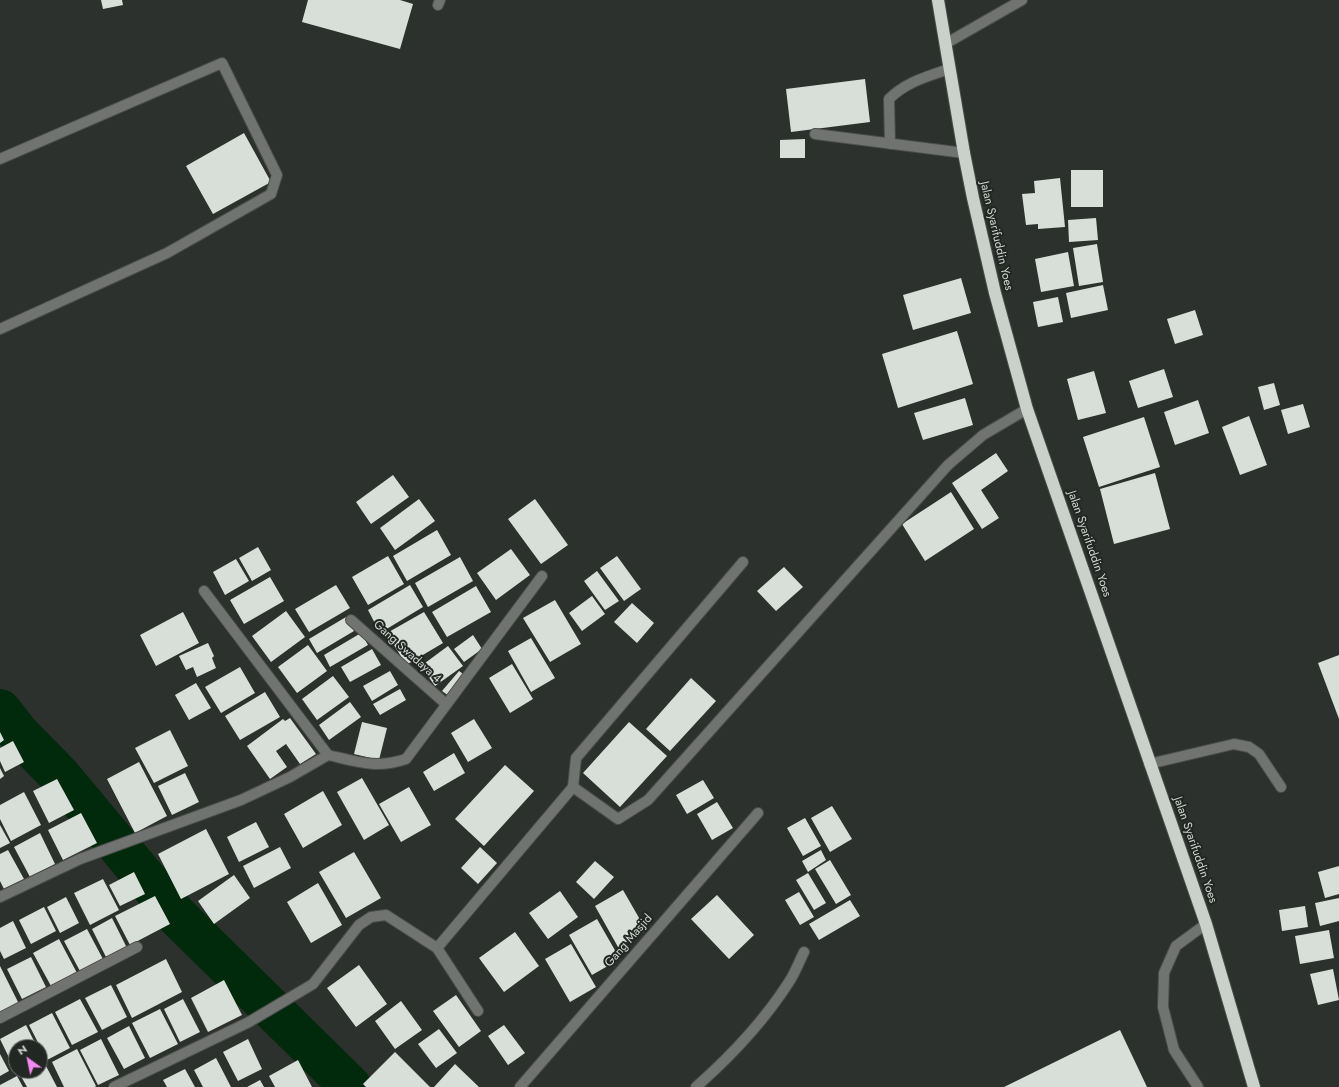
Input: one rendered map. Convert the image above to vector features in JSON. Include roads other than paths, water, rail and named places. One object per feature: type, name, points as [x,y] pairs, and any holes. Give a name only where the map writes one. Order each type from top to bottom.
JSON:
[{"type":"highway","name":"Jalan Syarifuddin Yoes","points":[[938,0],[964,153],[995,293],[1027,409],[1149,764],[1206,924],[1254,1087]]},
{"type":"street","points":[[945,44],[1022,0]]},
{"type":"street","points":[[0,159],[222,63],[277,175],[271,194],[168,253],[0,329]]},
{"type":"street","points":[[890,144],[889,99],[898,90],[910,82],[949,69]]},
{"type":"street","points":[[815,134],[964,153]]},
{"type":"street","points":[[572,787],[618,819],[648,800],[948,465],[984,435],[1027,409]]},
{"type":"street","points":[[438,948],[572,787],[576,758],[743,562]]},
{"type":"street","points":[[204,591],[328,755],[371,765],[390,764],[406,759],[542,576]]},
{"type":"street","name":"Gang Swadaya 4","points":[[351,620],[446,704]]},
{"type":"street","points":[[1149,764],[1234,744],[1249,746],[1259,754],[1281,787]]},
{"type":"street","points":[[0,897],[80,858],[241,800],[290,777],[328,755]]},
{"type":"street","name":"Gang Masjid","points":[[520,1087],[758,813]]},
{"type":"street","points":[[114,1087],[249,1022],[313,984],[359,925],[371,918],[386,915],[438,948],[478,1011]]},
{"type":"street","points":[[1198,1087],[1174,1050],[1163,1007],[1164,973],[1176,946],[1206,924]]},
{"type":"street","points":[[0,1018],[137,947]]},
{"type":"street","points":[[696,1087],[713,1072],[758,1023],[790,981],[804,952]]},
{"type":"waterway","points":[[0,710],[18,733],[60,776],[176,915],[351,1087]]}]
